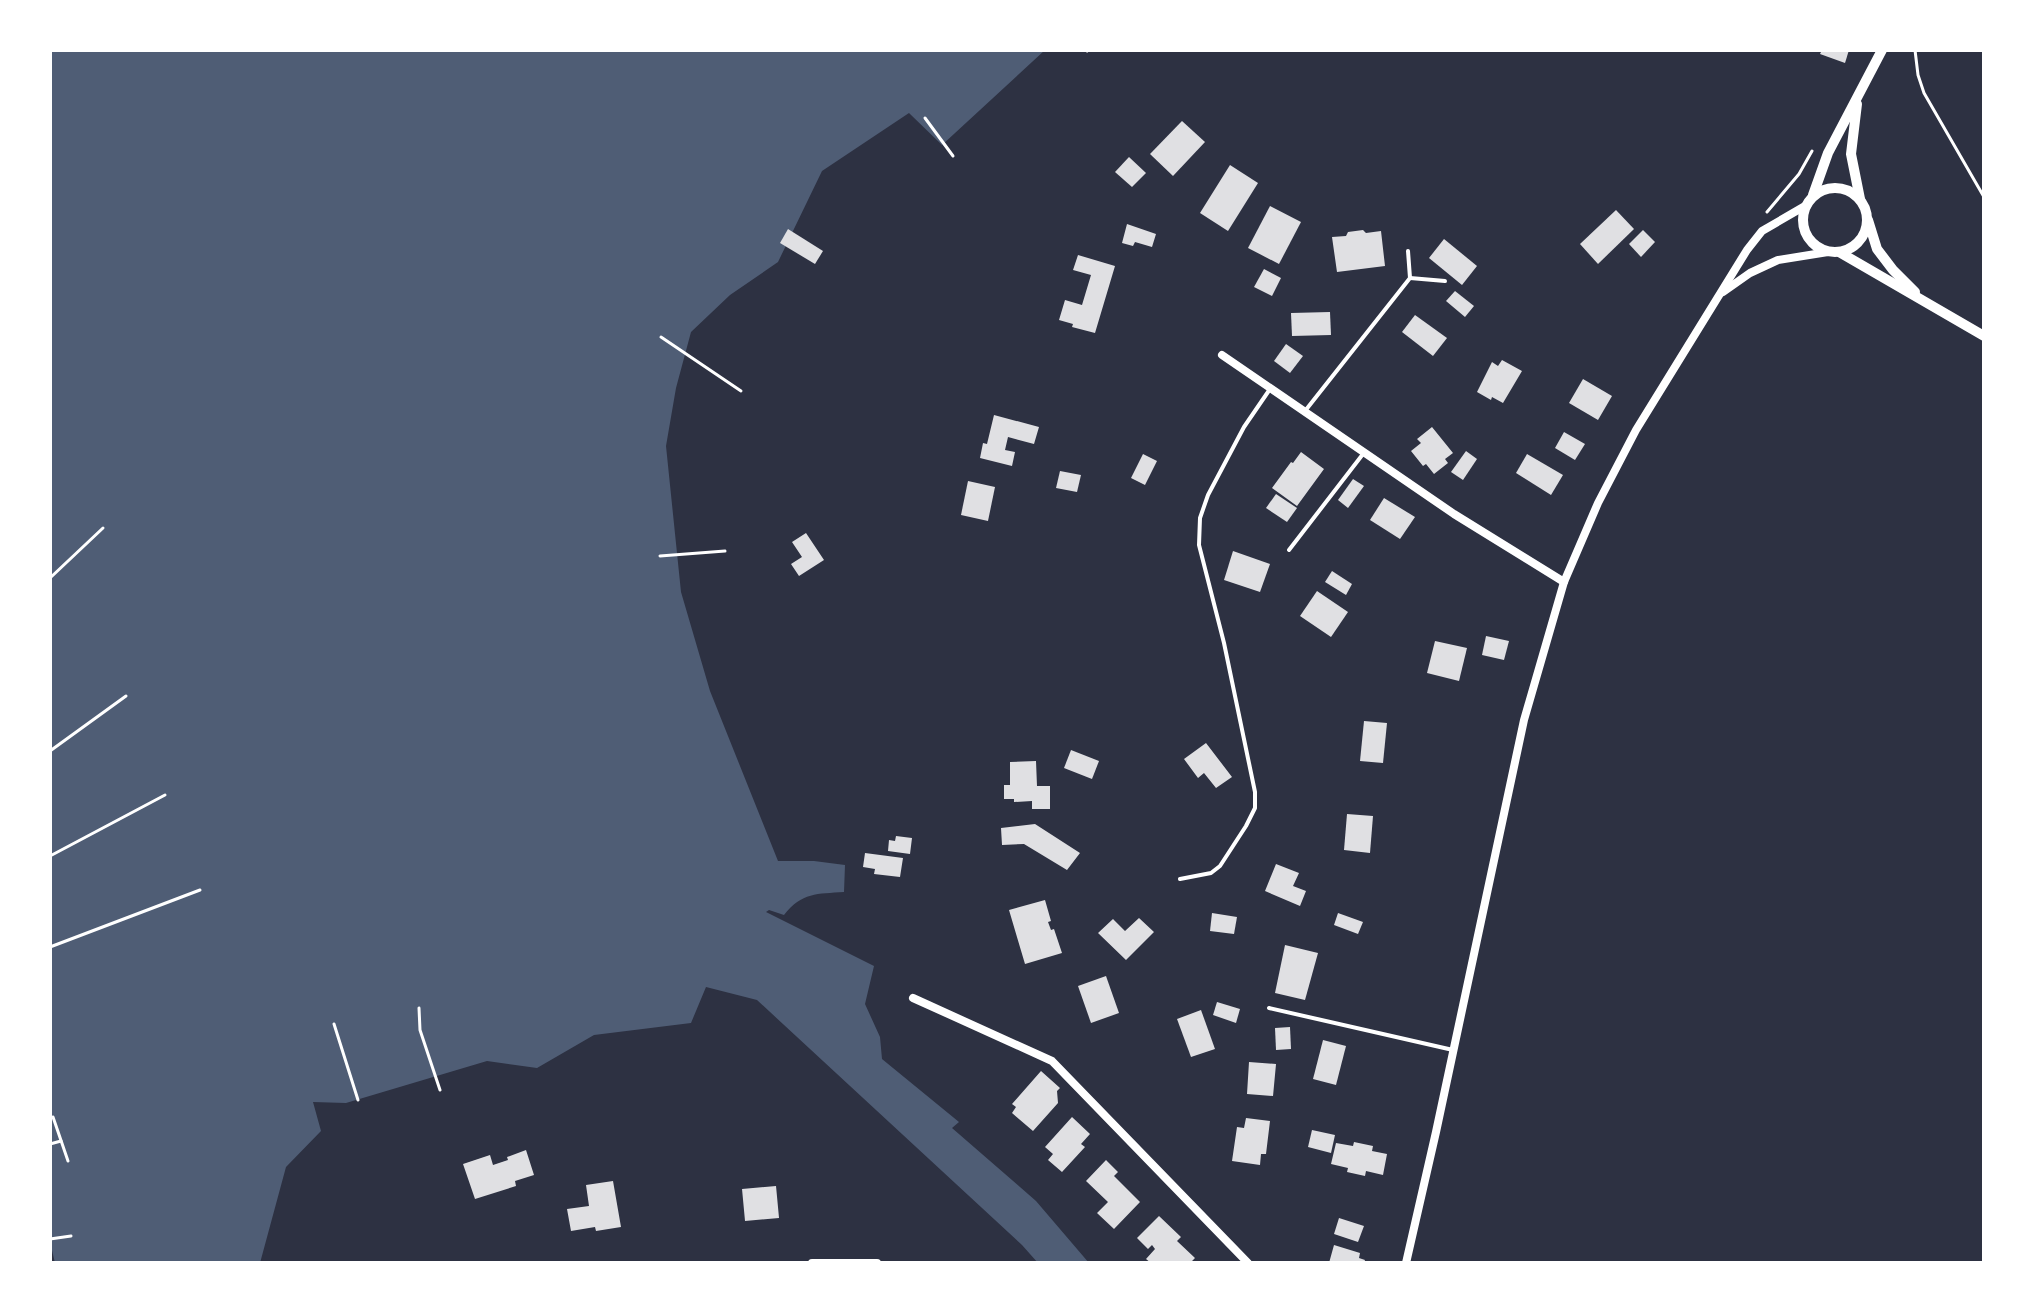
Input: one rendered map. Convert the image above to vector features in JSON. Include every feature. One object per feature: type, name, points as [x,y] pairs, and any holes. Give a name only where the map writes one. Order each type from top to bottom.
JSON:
[{"type":"street","points":[[1882,50],[1828,153],[1802,224],[1806,235],[1817,247],[1833,252],[1984,336]]},
{"type":"street","points":[[1858,95],[1851,154],[1860,200]]},
{"type":"street","points":[[1406,1263],[1524,720],[1564,582],[1598,503],[1636,430],[1747,250],[1762,231],[1821,191],[1839,188],[1851,192],[1860,200],[1877,249],[1925,302]]},
{"type":"street","points":[[1720,295],[1750,273],[1778,260],[1850,249],[1866,230],[1867,219]]},
{"type":"street","points":[[1222,355],[1454,514],[1564,582]]},
{"type":"street","points":[[913,998],[1052,1061],[1248,1263]]},
{"type":"street","points":[[812,1263],[877,1263]]},
{"type":"lane","points":[[1305,411],[1410,278],[1408,251]]},
{"type":"lane","points":[[1410,278],[1445,281]]},
{"type":"lane","points":[[1180,879],[1211,873],[1220,866],[1255,808],[1255,792],[1224,643],[1199,545],[1200,518],[1208,495],[1244,427],[1270,389]]},
{"type":"lane","points":[[1289,550],[1364,452]]},
{"type":"lane","points":[[1269,1008],[1454,1050]]},
{"type":"path","points":[[1915,50],[1924,93],[1984,197]]},
{"type":"path","points":[[925,118],[953,156]]},
{"type":"path","points":[[1762,231],[1767,211],[1799,174],[1813,149]]},
{"type":"path","points":[[661,337],[741,391]]},
{"type":"path","points":[[50,578],[103,528]]},
{"type":"path","points":[[660,556],[725,551]]},
{"type":"path","points":[[50,751],[126,696]]},
{"type":"path","points":[[50,856],[165,795]]},
{"type":"path","points":[[50,947],[200,890]]},
{"type":"path","points":[[419,1008],[420,1030],[440,1090]]},
{"type":"path","points":[[334,1024],[358,1100]]},
{"type":"path","points":[[53,1117],[68,1161]]},
{"type":"path","points":[[50,1144],[61,1141]]},
{"type":"path","points":[[50,1239],[71,1236]]},
{"type":"water","points":[[50,50],[1045,50],[942,145],[909,113],[822,171],[778,262],[730,295],[691,332],[676,388],[666,446],[681,592],[710,691],[778,861],[845,865],[844,892],[804,898],[784,915],[769,910],[766,912],[874,966],[865,1004],[880,1037],[882,1059],[959,1122],[952,1128],[1036,1201],[1089,1263],[1038,1263],[757,1000],[706,987],[691,1023],[594,1035],[537,1068],[487,1061],[346,1103],[313,1102],[321,1131],[286,1167],[260,1263],[55,1263],[50,1242]]},
{"type":"building","points":[[1822,50],[1849,50],[1845,63],[1820,54]]},
{"type":"building","points":[[1182,121],[1205,142],[1173,176],[1150,154]]},
{"type":"building","points":[[1129,157],[1146,173],[1132,187],[1115,172]]},
{"type":"building","points":[[1230,165],[1258,183],[1228,231],[1200,213]]},
{"type":"building","points":[[1270,206],[1301,222],[1279,264],[1248,248]]},
{"type":"building","points":[[1616,210],[1634,229],[1598,264],[1580,244]]},
{"type":"building","points":[[1127,224],[1156,234],[1152,247],[1135,242],[1133,246],[1122,243]]},
{"type":"building","points":[[788,229],[823,251],[815,264],[780,243]]},
{"type":"building","points":[[1363,230],[1366,233],[1381,231],[1385,266],[1337,272],[1332,237]]},
{"type":"building","points":[[1643,230],[1655,242],[1641,257],[1629,244]]},
{"type":"building","points":[[1444,239],[1477,266],[1462,285],[1429,258]]},
{"type":"building","points":[[1078,255],[1115,266],[1095,333],[1059,320],[1065,300],[1082,305],[1091,275],[1073,270]]},
{"type":"building","points":[[1264,269],[1281,278],[1272,296],[1254,287]]},
{"type":"building","points":[[1455,291],[1474,306],[1465,317],[1446,301]]},
{"type":"building","points":[[1330,312],[1331,335],[1292,336],[1291,313]]},
{"type":"building","points":[[1415,315],[1447,338],[1433,356],[1402,332]]},
{"type":"building","points":[[1286,344],[1303,356],[1290,373],[1274,361]]},
{"type":"building","points":[[1502,360],[1522,371],[1503,403],[1477,392],[1492,362],[1498,366]]},
{"type":"building","points":[[1583,379],[1612,396],[1598,420],[1569,403]]},
{"type":"building","points":[[994,415],[1039,427],[1034,444],[1008,437],[1005,450],[1015,452],[1012,466],[980,458]]},
{"type":"building","points":[[1432,427],[1453,453],[1445,459],[1448,463],[1434,474],[1411,451],[1421,443],[1417,439]]},
{"type":"building","points":[[1564,432],[1585,444],[1575,460],[1555,448]]},
{"type":"building","points":[[1466,451],[1477,459],[1463,480],[1451,472]]},
{"type":"building","points":[[1301,452],[1324,469],[1297,506],[1272,488]]},
{"type":"building","points":[[1143,454],[1157,461],[1145,485],[1131,478]]},
{"type":"building","points":[[1527,454],[1563,475],[1551,495],[1516,473]]},
{"type":"building","points":[[1060,471],[1081,475],[1077,492],[1056,488]]},
{"type":"building","points":[[1353,479],[1364,486],[1348,508],[1338,500]]},
{"type":"building","points":[[968,481],[995,487],[988,521],[961,515]]},
{"type":"building","points":[[1276,494],[1297,508],[1287,522],[1266,508]]},
{"type":"building","points":[[1384,498],[1415,517],[1400,539],[1370,520]]},
{"type":"building","points":[[806,533],[824,560],[799,576],[791,564],[802,557],[792,542]]},
{"type":"building","points":[[1233,551],[1270,564],[1260,592],[1224,580]]},
{"type":"building","points":[[1332,571],[1352,584],[1346,595],[1325,582]]},
{"type":"building","points":[[1317,591],[1348,612],[1331,637],[1300,616]]},
{"type":"building","points":[[1486,636],[1509,641],[1504,660],[1482,655]]},
{"type":"building","points":[[1435,641],[1467,648],[1459,681],[1427,673]]},
{"type":"building","points":[[1364,721],[1387,723],[1383,763],[1360,761]]},
{"type":"building","points":[[1206,743],[1232,777],[1216,788],[1204,773],[1198,778],[1184,759]]},
{"type":"building","points":[[1071,750],[1099,761],[1092,779],[1064,768]]},
{"type":"building","points":[[1036,761],[1037,786],[1050,786],[1050,809],[1032,809],[1032,801],[1004,799],[1004,785],[1010,785],[1010,762]]},
{"type":"building","points":[[1347,814],[1373,816],[1370,853],[1344,850]]},
{"type":"building","points":[[1035,824],[1080,853],[1067,870],[1024,844],[1002,845],[1001,828]]},
{"type":"building","points":[[896,836],[912,838],[910,854],[888,851],[889,840],[895,841]]},
{"type":"building","points":[[865,853],[903,858],[900,877],[874,874],[875,869],[863,867]]},
{"type":"building","points":[[1276,864],[1299,873],[1293,886],[1306,891],[1300,906],[1265,891]]},
{"type":"building","points":[[1045,900],[1051,921],[1048,922],[1051,930],[1054,929],[1062,953],[1025,964],[1009,910]]},
{"type":"building","points":[[1212,913],[1237,917],[1234,934],[1210,931]]},
{"type":"building","points":[[1338,913],[1363,922],[1358,934],[1334,925]]},
{"type":"building","points":[[1139,918],[1154,932],[1126,960],[1098,933],[1113,919],[1125,931]]},
{"type":"building","points":[[1285,945],[1318,953],[1305,1000],[1275,993]]},
{"type":"building","points":[[1106,976],[1119,1013],[1091,1023],[1078,986]]},
{"type":"building","points":[[1217,1002],[1240,1009],[1236,1023],[1213,1015]]},
{"type":"building","points":[[1201,1010],[1215,1049],[1191,1057],[1177,1019]]},
{"type":"building","points":[[1290,1027],[1291,1049],[1276,1050],[1275,1028]]},
{"type":"building","points":[[1323,1040],[1346,1046],[1336,1085],[1313,1079]]},
{"type":"building","points":[[1249,1062],[1276,1064],[1273,1096],[1247,1094]]},
{"type":"building","points":[[1041,1071],[1060,1088],[1057,1091],[1058,1103],[1033,1131],[1012,1113],[1016,1107],[1012,1104]]},
{"type":"building","points":[[1072,1117],[1090,1134],[1081,1144],[1085,1147],[1062,1172],[1048,1160],[1053,1154],[1045,1147]]},
{"type":"building","points":[[1246,1118],[1270,1121],[1266,1154],[1261,1154],[1260,1165],[1232,1161],[1237,1127],[1244,1128]]},
{"type":"building","points":[[1312,1130],[1335,1135],[1331,1153],[1308,1147]]},
{"type":"building","points":[[1354,1142],[1373,1146],[1372,1151],[1387,1154],[1383,1175],[1366,1171],[1365,1176],[1331,1164],[1336,1143],[1353,1146]]},
{"type":"building","points":[[526,1150],[534,1175],[515,1181],[516,1186],[475,1199],[463,1164],[490,1155],[493,1165]]},
{"type":"building","points":[[1106,1160],[1118,1172],[1114,1176],[1140,1202],[1114,1229],[1097,1213],[1108,1202],[1086,1181]]},
{"type":"building","points":[[613,1181],[621,1227],[571,1231],[567,1209],[589,1206],[586,1185]]},
{"type":"building","points":[[776,1186],[779,1218],[745,1221],[742,1189]]},
{"type":"building","points":[[1159,1216],[1181,1237],[1177,1241],[1195,1258],[1190,1263],[1151,1263],[1146,1259],[1155,1249],[1152,1245],[1148,1249],[1137,1238]]},
{"type":"building","points":[[1339,1218],[1364,1226],[1358,1242],[1334,1234]]},
{"type":"building","points":[[1334,1245],[1360,1253],[1359,1258],[1365,1260],[1364,1263],[1329,1263]]}]
